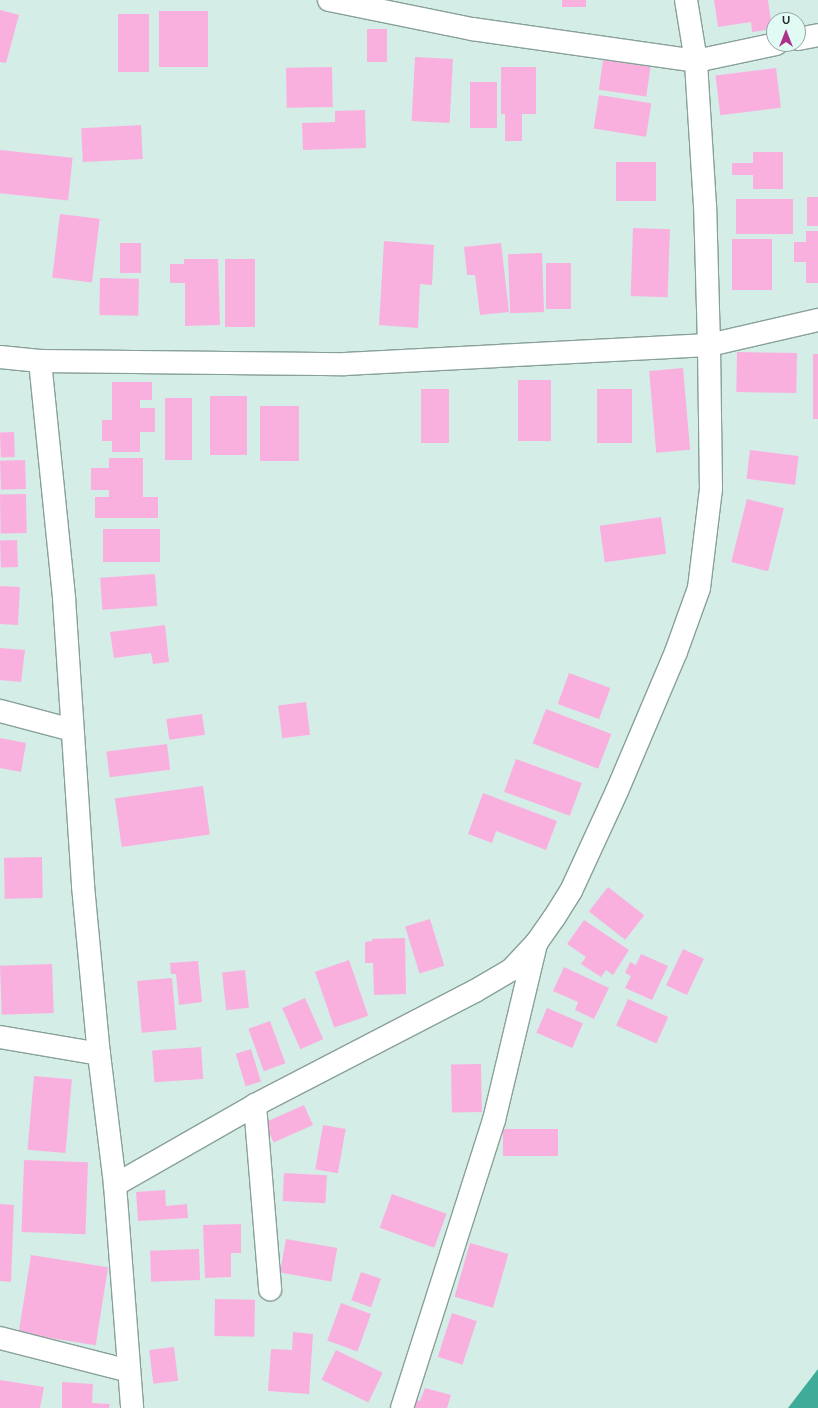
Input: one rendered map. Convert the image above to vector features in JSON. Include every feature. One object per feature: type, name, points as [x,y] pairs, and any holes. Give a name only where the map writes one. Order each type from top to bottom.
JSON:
[{"type":"street","points":[[329,0],[472,29],[696,61],[766,46]]},
{"type":"street","points":[[115,1185],[255,1105],[475,991],[510,970],[537,942],[571,891],[617,791],[676,652],[699,588],[711,489],[709,345],[705,206],[696,61],[686,0]]},
{"type":"street","points":[[806,37],[818,35]]},
{"type":"street","points":[[0,357],[40,361],[345,364],[709,345],[818,320]]},
{"type":"street","points":[[40,361],[64,598],[84,886],[99,1054],[115,1185],[132,1408]]},
{"type":"street","points":[[0,711],[72,730]]},
{"type":"street","points":[[402,1408],[494,1120],[537,942]]},
{"type":"street","points":[[0,1037],[99,1054]]},
{"type":"street","points":[[255,1105],[270,1289]]},
{"type":"street","points":[[0,1338],[129,1371]]},
{"type":"shaded area","points":[[818,1369],[818,1408],[788,1408]]},
{"type":"building","points":[[562,0],[586,0],[586,7],[562,7]]},
{"type":"building","points":[[714,0],[768,0],[770,12],[766,12],[766,30],[752,32],[751,22],[718,27]]},
{"type":"building","points":[[0,10],[19,15],[6,63],[0,62]]},
{"type":"building","points":[[159,11],[208,11],[208,67],[159,67]]},
{"type":"building","points":[[118,14],[149,14],[149,72],[118,72]]},
{"type":"building","points":[[367,29],[387,29],[387,62],[367,62]]},
{"type":"building","points":[[415,57],[453,59],[450,123],[412,121]]},
{"type":"building","points":[[603,60],[651,67],[646,96],[599,90]]},
{"type":"building","points":[[332,67],[333,107],[287,108],[286,68]]},
{"type":"building","points":[[501,67],[536,67],[536,114],[522,114],[522,141],[505,141],[505,114],[501,114]]},
{"type":"building","points":[[776,68],[781,108],[720,115],[715,75]]},
{"type":"building","points":[[470,82],[497,82],[497,128],[470,128]]},
{"type":"building","points":[[599,95],[651,103],[646,137],[594,129]]},
{"type":"building","points":[[365,110],[366,148],[303,150],[302,123],[335,122],[335,111]]},
{"type":"building","points":[[141,125],[143,159],[83,162],[81,128]]},
{"type":"building","points":[[0,150],[73,158],[68,200],[0,193]]},
{"type":"building","points":[[753,152],[783,152],[783,189],[753,189],[753,175],[732,175],[732,163],[753,163]]},
{"type":"building","points":[[616,162],[656,162],[656,201],[616,201]]},
{"type":"building","points":[[807,197],[818,197],[818,226],[807,226]]},
{"type":"building","points":[[736,199],[793,199],[793,234],[736,234]]},
{"type":"building","points":[[60,214],[100,219],[92,282],[52,278]]},
{"type":"building","points":[[633,228],[670,229],[668,297],[631,296]]},
{"type":"building","points":[[806,231],[818,231],[818,283],[806,283],[806,262],[794,262],[794,242],[806,242]]},
{"type":"building","points":[[732,239],[772,239],[772,290],[732,290]]},
{"type":"building","points":[[384,241],[434,245],[432,285],[420,284],[418,328],[379,325]]},
{"type":"building","points":[[120,243],[141,243],[141,273],[120,273]]},
{"type":"building","points":[[501,243],[509,312],[480,315],[475,275],[467,275],[464,247]]},
{"type":"building","points":[[542,253],[544,312],[510,313],[508,254]]},
{"type":"building","points":[[184,259],[218,259],[220,325],[185,326],[185,283],[170,283],[170,264],[184,264]]},
{"type":"building","points":[[225,259],[255,259],[255,327],[225,327]]},
{"type":"building","points":[[546,263],[571,263],[571,309],[546,309]]},
{"type":"building","points":[[100,278],[139,279],[138,316],[99,315]]},
{"type":"building","points":[[737,352],[797,353],[796,393],[736,392]]},
{"type":"building","points":[[813,354],[818,354],[818,419],[813,419]]},
{"type":"building","points":[[683,368],[690,450],[656,453],[649,371]]},
{"type":"building","points":[[518,380],[551,380],[551,441],[518,441]]},
{"type":"building","points":[[112,382],[152,382],[152,400],[140,400],[140,408],[155,408],[155,432],[140,432],[140,452],[112,452],[112,441],[102,441],[102,420],[112,420]]},
{"type":"building","points":[[421,389],[449,389],[449,443],[421,443]]},
{"type":"building","points":[[597,389],[632,389],[632,443],[597,443]]},
{"type":"building","points":[[210,396],[247,396],[247,455],[210,455]]},
{"type":"building","points":[[165,398],[192,398],[192,460],[165,460]]},
{"type":"building","points":[[260,406],[299,406],[299,461],[260,461]]},
{"type":"building","points":[[0,432],[14,432],[15,457],[1,457]]},
{"type":"building","points":[[750,450],[799,456],[795,485],[746,479]]},
{"type":"building","points":[[109,458],[143,458],[143,497],[158,497],[158,518],[95,518],[95,497],[109,497],[109,490],[91,490],[91,468],[109,468]]},
{"type":"building","points":[[25,460],[26,489],[1,490],[0,461]]},
{"type":"building","points":[[0,494],[26,494],[27,533],[1,533]]},
{"type":"building","points":[[747,499],[784,508],[768,571],[731,562]]},
{"type":"building","points":[[661,517],[666,554],[605,562],[600,526]]},
{"type":"building","points":[[103,529],[160,529],[160,562],[103,562]]},
{"type":"building","points":[[17,540],[18,567],[1,568],[0,541]]},
{"type":"building","points":[[155,574],[157,606],[102,610],[100,578]]},
{"type":"building","points":[[0,586],[20,587],[18,625],[0,624]]},
{"type":"building","points":[[165,625],[169,662],[153,664],[151,653],[114,658],[110,632]]},
{"type":"building","points":[[0,648],[25,650],[21,682],[0,680]]},
{"type":"building","points":[[569,673],[610,688],[599,719],[558,704]]},
{"type":"building","points":[[306,702],[310,735],[282,738],[278,705]]},
{"type":"building","points":[[546,709],[611,734],[598,769],[533,744]]},
{"type":"building","points":[[202,714],[205,735],[169,740],[166,719]]},
{"type":"building","points":[[0,738],[26,743],[21,772],[0,768]]},
{"type":"building","points":[[167,744],[170,770],[110,777],[106,751]]},
{"type":"building","points":[[516,759],[582,783],[570,816],[504,792]]},
{"type":"building","points":[[203,786],[210,835],[122,847],[115,798]]},
{"type":"building","points":[[483,793],[557,821],[546,850],[496,831],[492,843],[468,834]]},
{"type":"building","points":[[42,857],[43,898],[5,899],[4,858]]},
{"type":"building","points":[[608,887],[644,915],[625,940],[589,911]]},
{"type":"building","points":[[430,919],[444,966],[419,973],[405,927]]},
{"type":"building","points":[[584,920],[629,950],[613,975],[606,970],[601,977],[581,964],[586,957],[567,944]]},
{"type":"building","points":[[405,938],[406,994],[374,995],[373,963],[365,963],[365,942],[372,941],[372,939]]},
{"type":"building","points":[[683,949],[704,959],[687,995],[666,985]]},
{"type":"building","points":[[641,954],[668,966],[652,1000],[625,988],[631,976],[625,973],[630,962],[636,965]]},
{"type":"building","points":[[349,960],[368,1016],[334,1028],[315,972]]},
{"type":"building","points":[[198,961],[202,1002],[179,1005],[176,974],[171,974],[170,963]]},
{"type":"building","points":[[52,964],[54,1013],[2,1015],[0,966]]},
{"type":"building","points":[[564,967],[609,988],[594,1019],[575,1010],[578,1002],[553,991]]},
{"type":"building","points":[[245,970],[249,1008],[226,1010],[222,972]]},
{"type":"building","points":[[172,978],[177,1030],[142,1033],[137,981]]},
{"type":"building","points":[[305,998],[323,1039],[300,1049],[282,1008]]},
{"type":"building","points":[[628,999],[668,1017],[656,1043],[616,1025]]},
{"type":"building","points":[[547,1008],[583,1023],[572,1048],[536,1033]]},
{"type":"building","points":[[270,1021],[285,1063],[264,1071],[248,1029]]},
{"type":"building","points":[[201,1047],[203,1079],[154,1082],[152,1050]]},
{"type":"building","points":[[251,1049],[261,1082],[246,1086],[236,1054]]},
{"type":"building","points":[[481,1064],[482,1112],[452,1113],[451,1065]]},
{"type":"building","points":[[34,1076],[72,1079],[65,1153],[28,1150]]},
{"type":"building","points":[[304,1105],[313,1125],[274,1143],[265,1122]]},
{"type":"building","points":[[323,1125],[346,1129],[338,1173],[315,1169]]},
{"type":"building","points":[[503,1129],[558,1129],[558,1156],[503,1156]]},
{"type":"building","points":[[24,1160],[88,1162],[85,1234],[21,1232]]},
{"type":"building","points":[[284,1173],[327,1175],[325,1203],[283,1201]]},
{"type":"building","points":[[165,1190],[166,1206],[187,1204],[188,1218],[138,1221],[136,1192]]},
{"type":"building","points":[[392,1194],[447,1214],[434,1248],[380,1228]]},
{"type":"building","points":[[0,1204],[14,1205],[11,1282],[0,1281]]},
{"type":"building","points":[[241,1224],[241,1253],[231,1253],[231,1277],[205,1278],[203,1225]]},
{"type":"building","points":[[286,1239],[337,1248],[331,1282],[280,1272]]},
{"type":"building","points":[[470,1243],[508,1254],[493,1308],[455,1297]]},
{"type":"building","points":[[199,1249],[200,1280],[151,1282],[150,1251]]},
{"type":"building","points":[[31,1255],[108,1267],[96,1345],[19,1333]]},
{"type":"building","points":[[361,1272],[381,1279],[371,1307],[351,1300]]},
{"type":"building","points":[[215,1299],[255,1300],[254,1337],[214,1336]]},
{"type":"building","points":[[341,1303],[371,1314],[357,1352],[327,1341]]},
{"type":"building","points":[[452,1313],[477,1321],[463,1365],[438,1357]]},
{"type":"building","points":[[293,1332],[313,1334],[309,1394],[268,1391],[271,1349],[292,1350]]},
{"type":"building","points":[[174,1347],[178,1381],[153,1384],[149,1350]]},
{"type":"building","points":[[336,1350],[383,1373],[368,1402],[322,1380]]},
{"type":"building","points":[[0,1380],[44,1387],[40,1408],[0,1408]]},
{"type":"building","points":[[62,1382],[93,1384],[92,1403],[110,1404],[109,1408],[62,1408]]},
{"type":"building","points":[[425,1388],[451,1395],[447,1408],[411,1408],[414,1399],[420,1401]]}]
